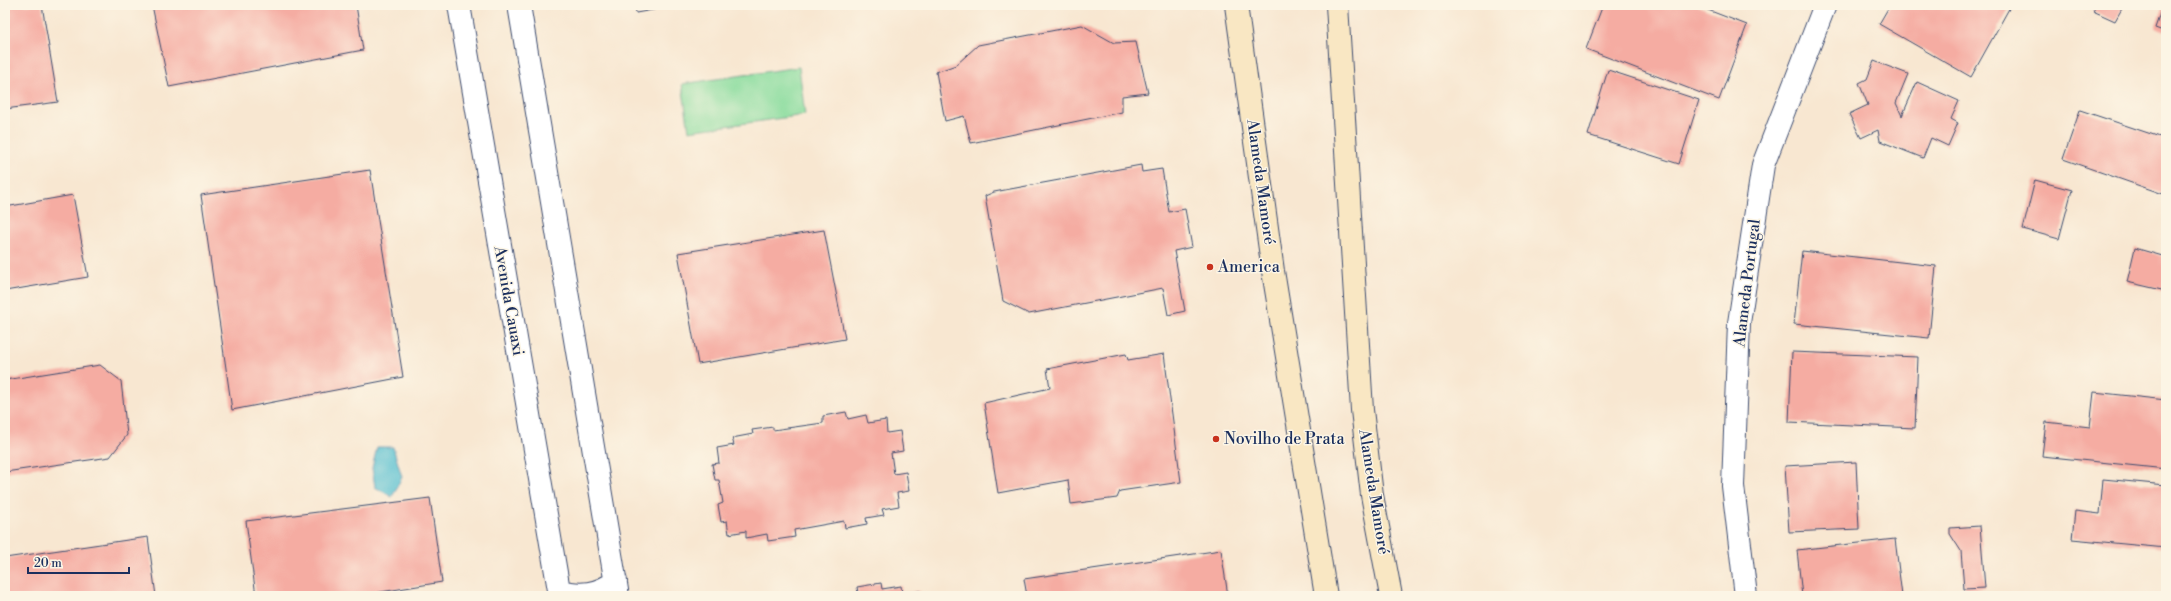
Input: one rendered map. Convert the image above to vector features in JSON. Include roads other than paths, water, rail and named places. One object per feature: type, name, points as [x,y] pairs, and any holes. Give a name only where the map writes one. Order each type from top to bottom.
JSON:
[{"type":"main road","name":"Alameda Mamoré","points":[[1236,5],[1274,271],[1326,596]]},
{"type":"main road","name":"Alameda Mamoré","points":[[1337,5],[1362,410],[1372,495],[1391,596]]},
{"type":"street","name":"Avenida Cauaxi","points":[[459,5],[559,594]]},
{"type":"street","points":[[519,5],[617,589],[605,589],[593,594],[559,594]]},
{"type":"street","name":"Alameda Portugal","points":[[1746,596],[1732,486],[1738,323],[1763,165],[1826,5]]},
{"type":"water","points":[[377,447],[393,447],[402,477],[392,497],[375,487],[372,468]]},
{"type":"place","name":"America","points":[[1210,267]]},
{"type":"place","name":"Novilho de Prata","points":[[1216,439]]}]
